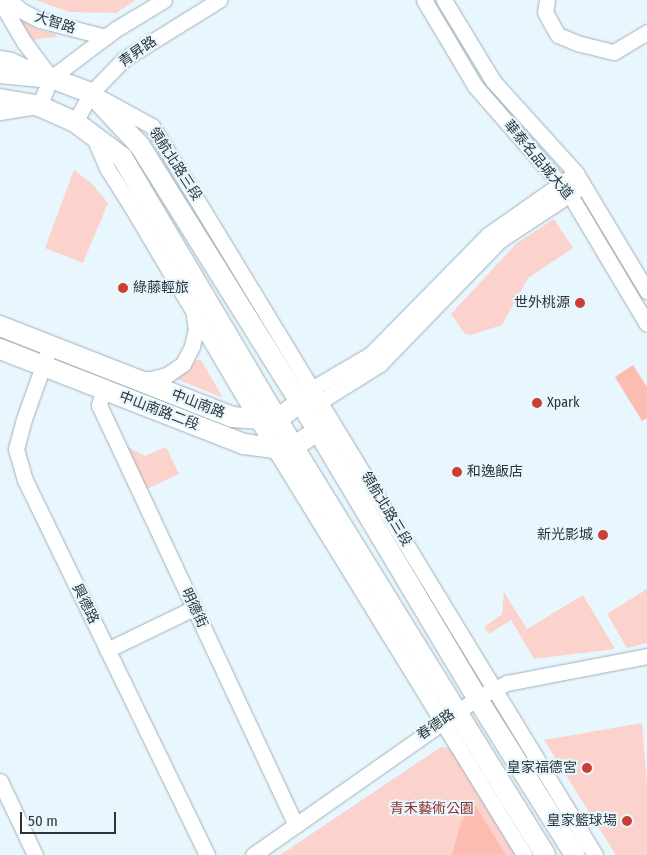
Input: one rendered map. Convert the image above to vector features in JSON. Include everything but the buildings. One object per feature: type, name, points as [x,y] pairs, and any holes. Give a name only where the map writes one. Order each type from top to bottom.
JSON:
[{"type":"main road","points":[[0,73],[51,78],[91,93]]},
{"type":"main road","name":"領航北路三段","points":[[91,93],[140,146],[311,397],[318,431],[485,694],[575,855]]},
{"type":"main road","points":[[0,99],[40,106],[75,122],[122,157],[284,448],[449,716],[545,855]]},
{"type":"main road","name":"中山南路二段","points":[[0,326],[133,379]]},
{"type":"main road","name":"中山南路二段","points":[[0,349],[244,444],[284,448]]},
{"type":"main road","name":"中山南路","points":[[133,379],[232,417],[267,419]]},
{"type":"main road","points":[[267,419],[311,397]]},
{"type":"main road","points":[[284,448],[318,431]]},
{"type":"street","name":"大智路","points":[[9,0],[22,11],[40,20],[106,37]]},
{"type":"street","points":[[0,112],[40,106],[51,78],[106,37],[164,0]]},
{"type":"street","name":"青昇路","points":[[75,122],[91,93],[124,59],[219,0]]},
{"type":"street","name":"華泰名品城大道","points":[[424,0],[475,86],[565,189],[647,324]]},
{"type":"street","name":"華泰名品城大道","points":[[444,0],[493,81],[580,179],[647,291]]},
{"type":"street","points":[[547,0],[545,12],[558,36],[577,43],[614,52],[647,32]]},
{"type":"street","points":[[553,0],[552,11],[563,29],[580,36],[613,44],[647,23]]},
{"type":"street","name":"大智路","points":[[0,1],[24,42],[51,78]]},
{"type":"street","points":[[0,58],[11,60],[51,78]]},
{"type":"street","points":[[93,135],[107,168],[193,312],[267,419]]},
{"type":"street","points":[[311,397],[380,364],[500,240],[580,179]]},
{"type":"street","points":[[133,379],[151,379],[167,375],[182,364],[192,346],[196,329],[193,312]]},
{"type":"street","name":"興德路","points":[[50,346],[16,449],[25,480],[207,855]]},
{"type":"street","name":"明德街","points":[[103,390],[99,405],[296,825]]},
{"type":"street","name":"領航北路三段","points":[[311,397],[485,694],[595,855]]},
{"type":"street","points":[[107,650],[194,608]]},
{"type":"street","name":"春德路","points":[[253,855],[449,716],[485,694],[507,683],[647,656]]},
{"type":"street","points":[[449,716],[524,855]]},
{"type":"street","points":[[0,781],[35,855]]},
{"type":"green space","points":[[35,0],[136,0],[116,13],[70,12]]},
{"type":"green space","points":[[20,20],[39,30],[56,34],[55,37],[32,40]]},
{"type":"green space","points":[[74,170],[92,184],[108,203],[83,263],[45,248]]},
{"type":"green space","points":[[554,219],[573,248],[528,278],[502,325],[471,335],[465,334],[451,314],[517,243]]},
{"type":"green space","points":[[196,360],[201,360],[223,398],[177,379]]},
{"type":"green space","points":[[125,446],[145,456],[166,447],[179,474],[145,490]]},
{"type":"green space","points":[[647,589],[647,643],[627,648],[607,614]]},
{"type":"green space","points":[[504,592],[527,629],[583,595],[615,649],[534,659],[511,620],[489,634],[484,627],[502,614]]},
{"type":"green space","points":[[642,723],[647,786],[647,855],[616,855],[544,740]]},
{"type":"green space","name":"青禾藝術公園","points":[[441,747],[451,748],[517,855],[280,855]]},
{"type":"shaded area","points":[[633,365],[647,387],[647,418],[642,421],[615,377]]},
{"type":"shaded area","points":[[472,800],[506,855],[452,855],[460,825]]},
{"type":"place","name":"綠藤輕旅","points":[[123,288]]},
{"type":"place","name":"世外桃源","points":[[580,303]]},
{"type":"place","name":"Xpark","points":[[537,403]]},
{"type":"place","name":"和逸飯店","points":[[457,472]]},
{"type":"place","name":"新光影城","points":[[603,535]]},
{"type":"place","name":"皇家福德宮","points":[[587,768]]},
{"type":"place","name":"皇家籃球場","points":[[627,821]]}]
